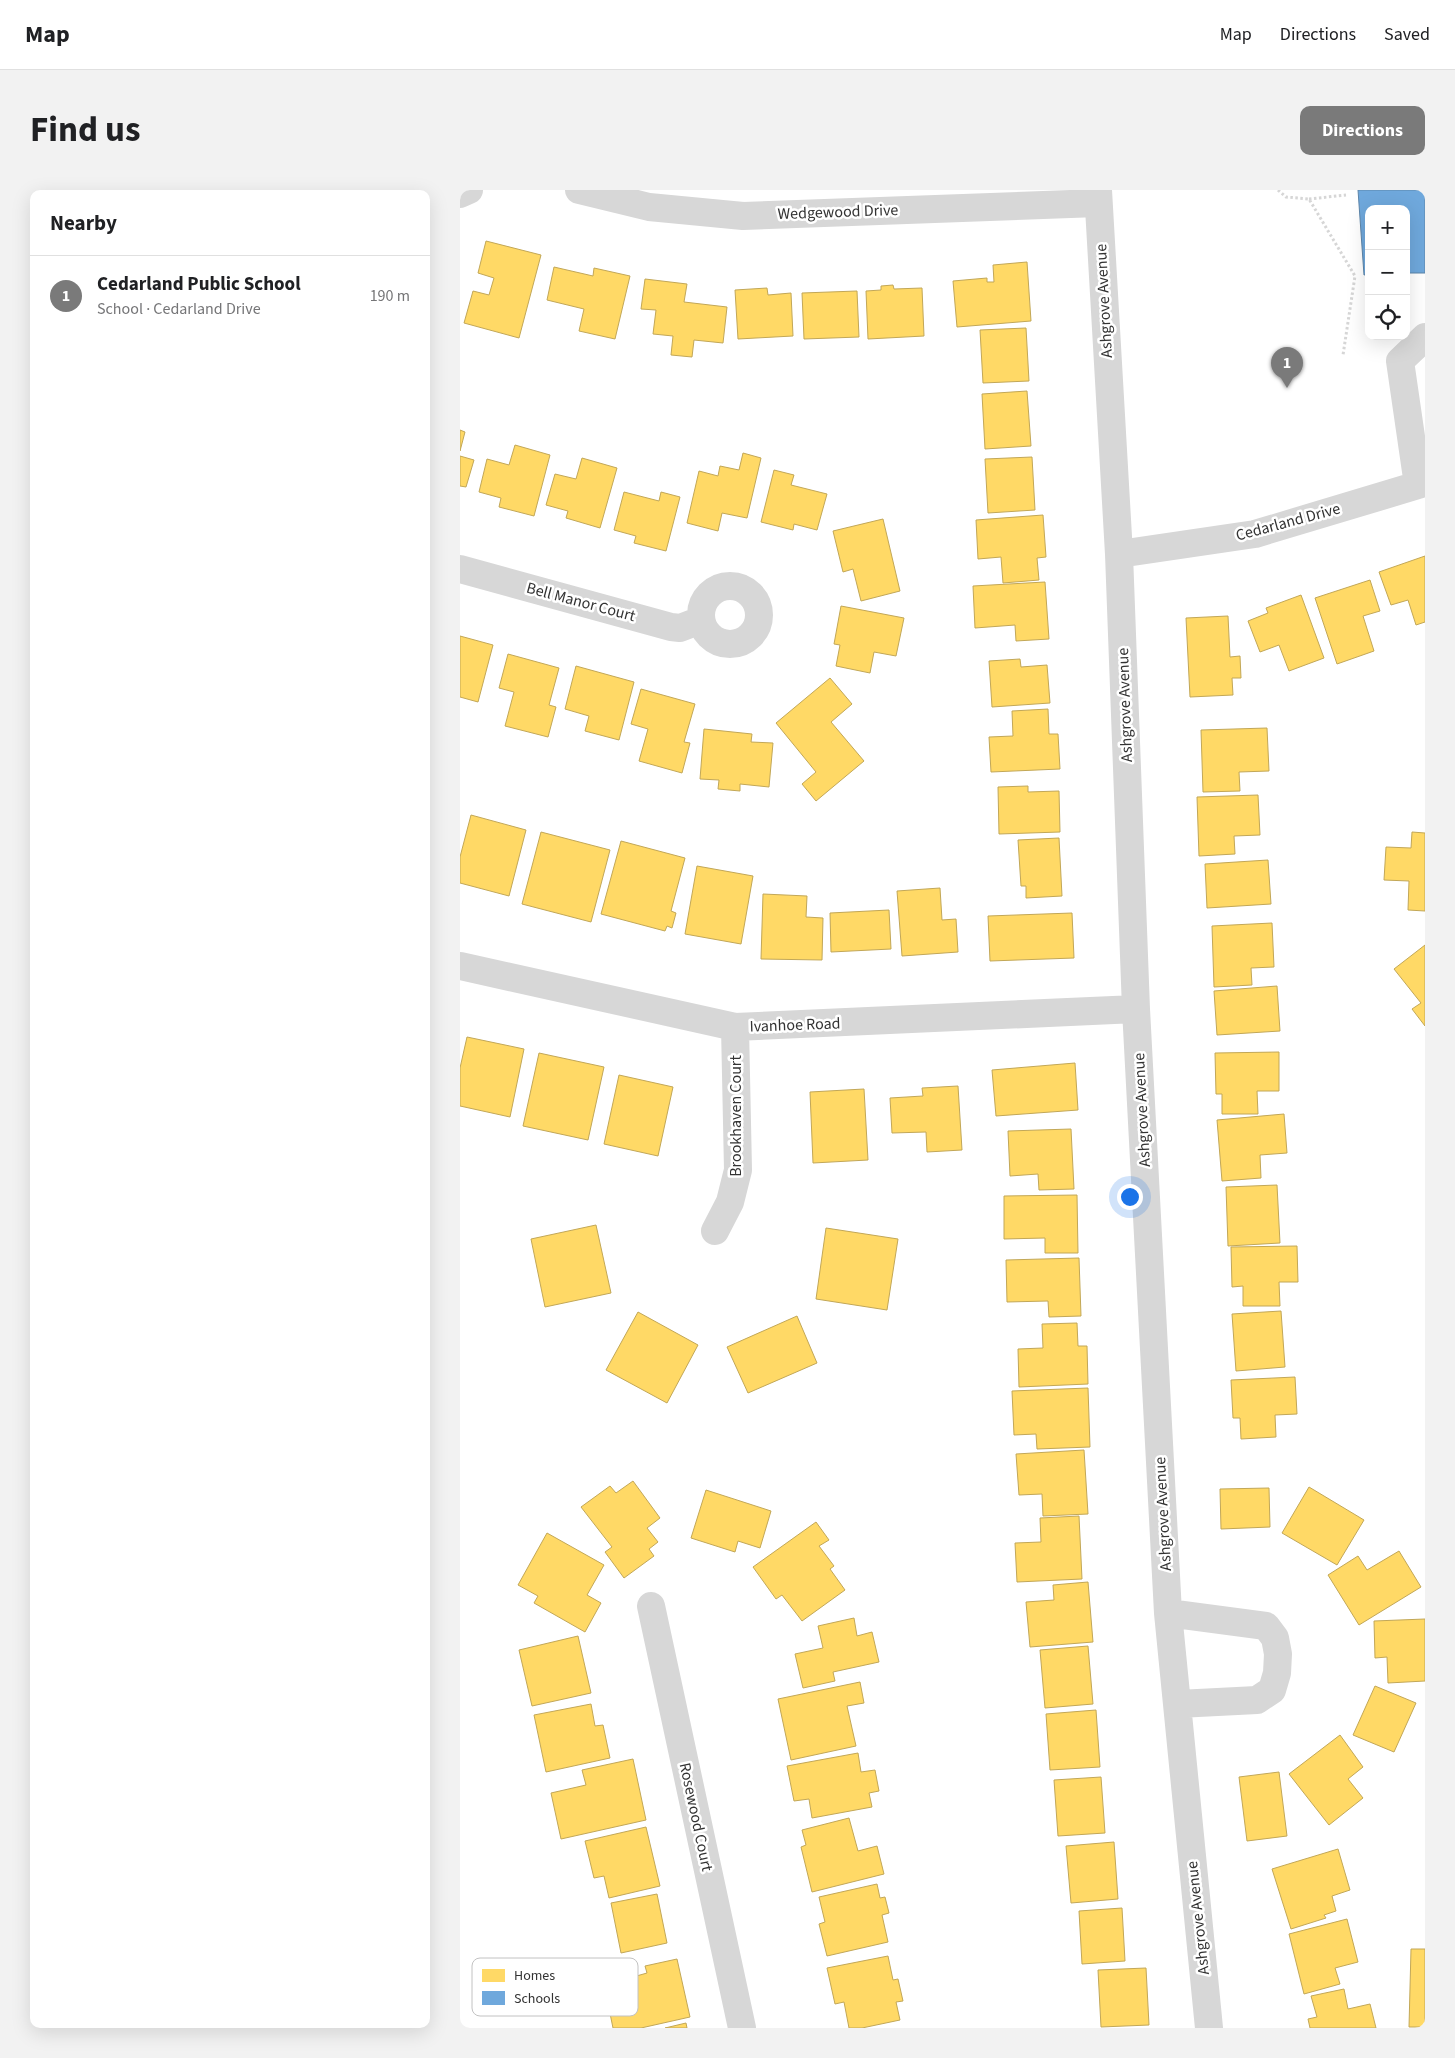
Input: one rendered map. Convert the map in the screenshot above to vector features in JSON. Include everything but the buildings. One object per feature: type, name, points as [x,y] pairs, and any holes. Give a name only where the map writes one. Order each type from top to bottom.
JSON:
[{"type":"street","points":[[460,194],[469,190]]},
{"type":"street","name":"Wedgewood Drive","points":[[579,190],[649,207],[743,216],[1098,197]]},
{"type":"street","name":"Ashgrove Avenue","points":[[1098,197],[1119,554],[1136,1009],[1168,1613],[1209,2028]]},
{"type":"street","points":[[1422,484],[1400,361],[1425,337]]},
{"type":"street","name":"Cedarland Drive","points":[[1119,554],[1255,534],[1422,484]]},
{"type":"street","name":"Bell Manor Court","points":[[460,569],[672,627],[680,628],[701,620]]},
{"type":"street","name":"Ivanhoe Road","points":[[460,966],[735,1027],[1136,1009]]},
{"type":"street","name":"Brookhaven Court","points":[[715,1231],[730,1202],[738,1170],[735,1027]]},
{"type":"street","name":"Rosewood Court","points":[[650,1606],[742,2028]]},
{"type":"street","points":[[1168,1613],[1266,1626],[1274,1638],[1278,1654],[1277,1673],[1272,1690],[1257,1700],[1178,1704]]},
{"type":"path","points":[[1278,190],[1286,197],[1310,199],[1346,195]]},
{"type":"path","points":[[1310,199],[1355,276],[1344,355]]},
{"type":"place","name":"Cedarland Public School","points":[[1287,388]]}]
